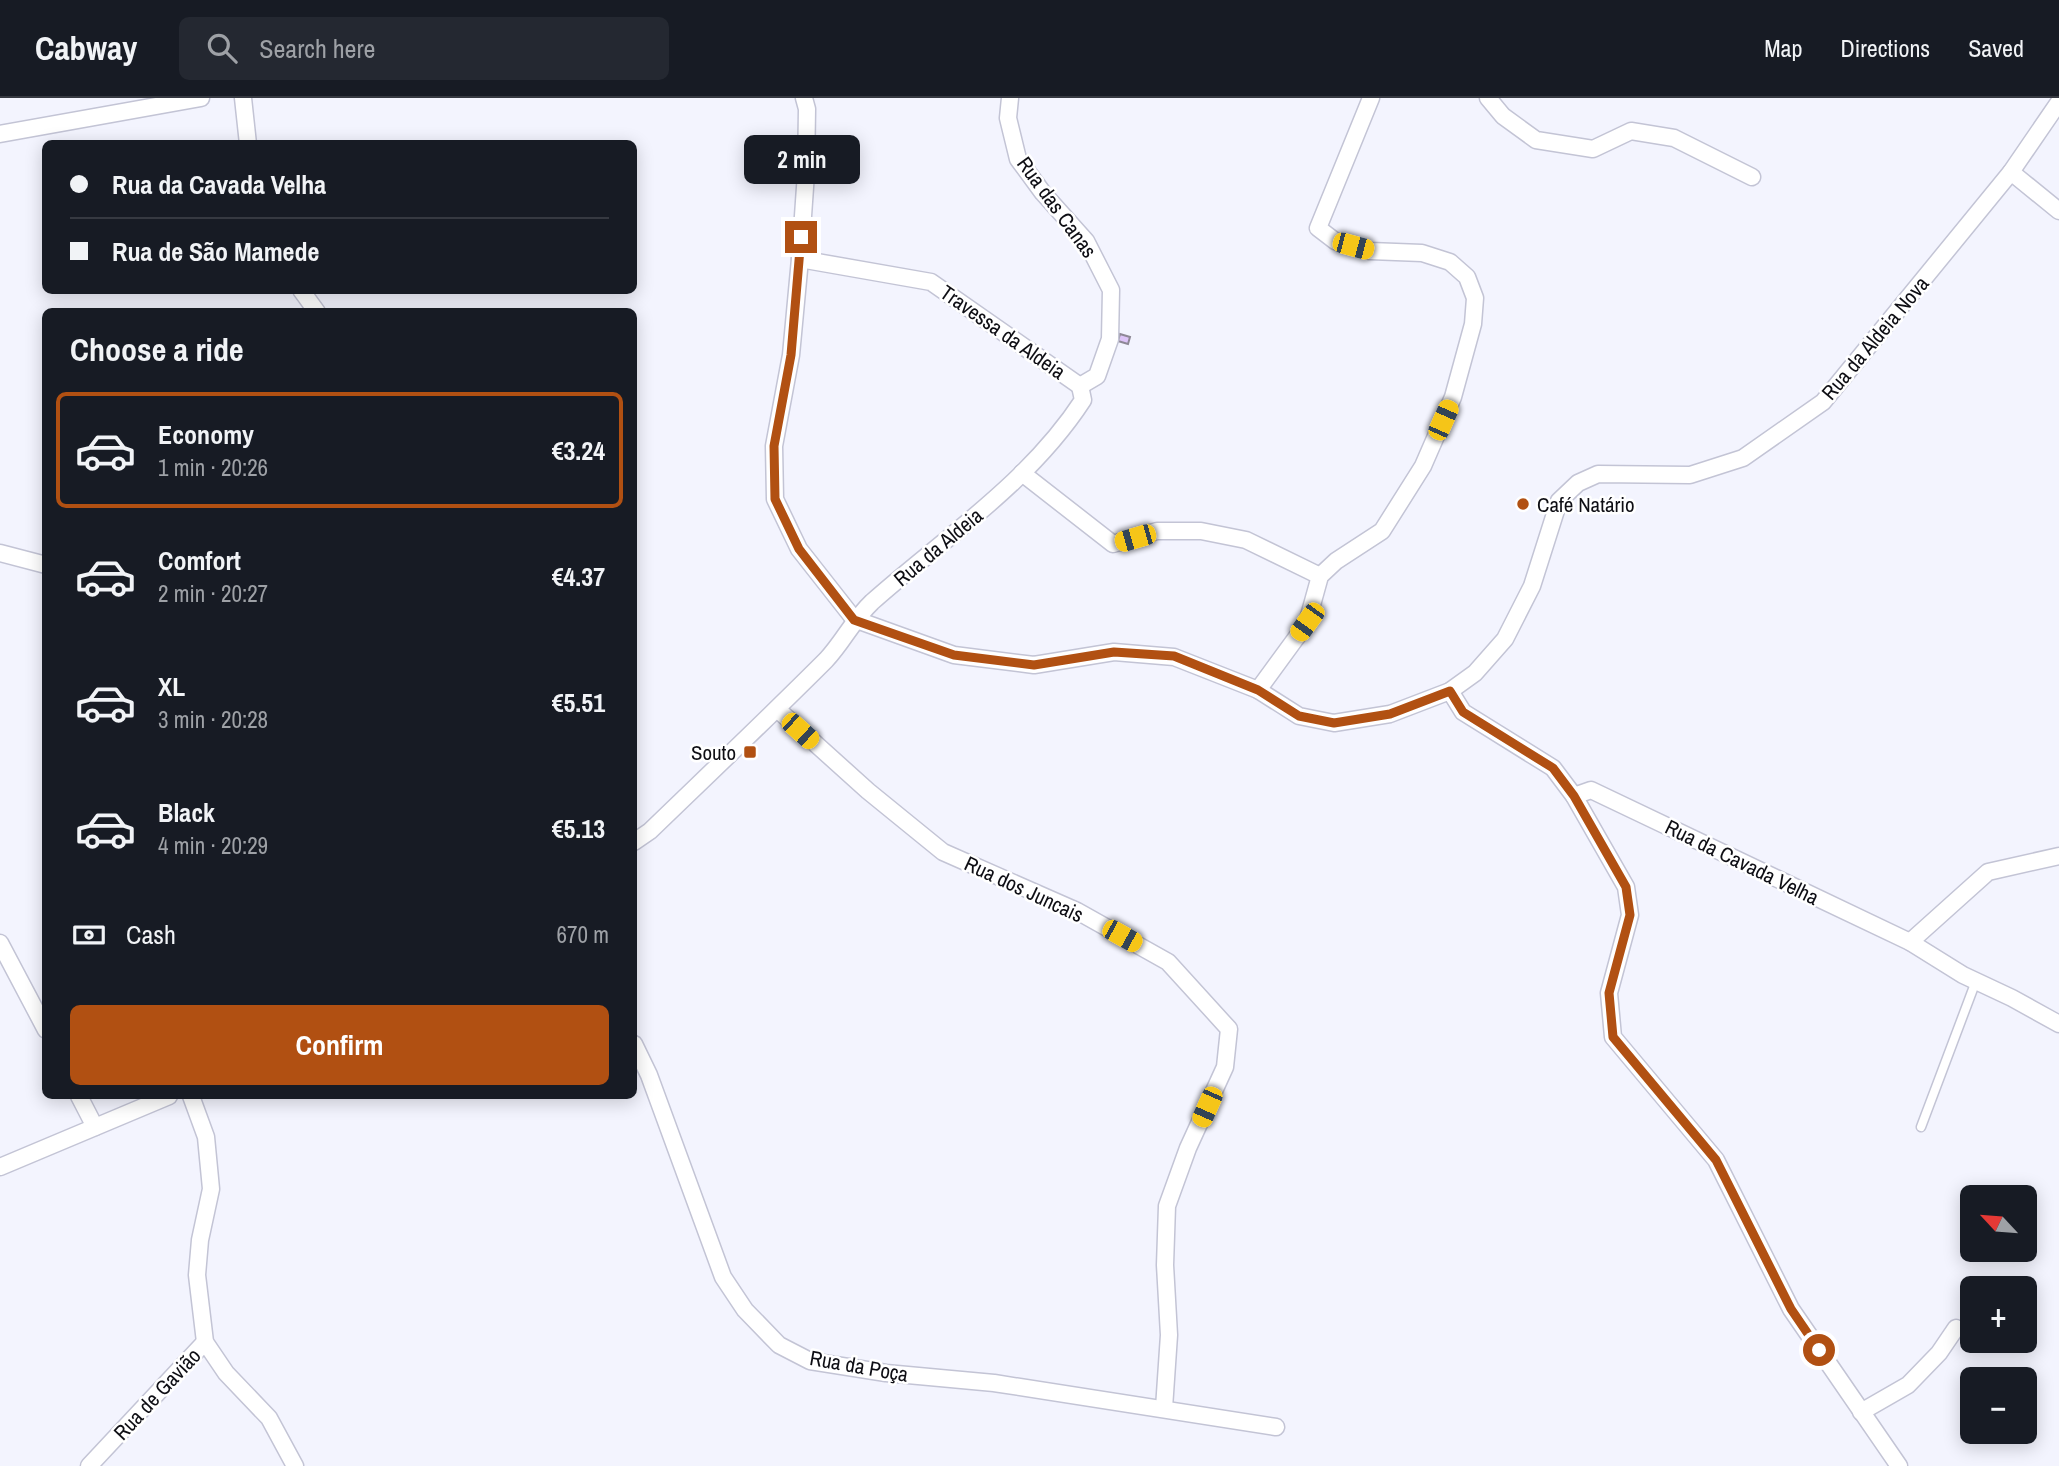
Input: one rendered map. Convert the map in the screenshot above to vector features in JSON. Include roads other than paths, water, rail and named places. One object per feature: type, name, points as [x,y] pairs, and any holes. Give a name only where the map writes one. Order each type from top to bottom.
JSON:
[{"type":"street","points":[[0,134],[201,98]]},
{"type":"street","points":[[243,98],[248,140]]},
{"type":"street","points":[[804,98],[807,134],[800,258],[791,355],[774,446],[775,499],[799,549],[854,620]]},
{"type":"street","name":"Rua das Canas","points":[[1010,98],[1008,118],[1018,159],[1043,193],[1086,241],[1111,289],[1110,339],[1097,376],[1080,386]]},
{"type":"street","points":[[1258,690],[1307,622],[1320,576],[1335,561],[1382,531],[1423,466],[1453,397],[1473,324],[1475,298],[1466,277],[1450,262],[1422,253],[1370,251],[1335,241],[1318,228],[1371,98]]},
{"type":"street","points":[[1488,98],[1503,116],[1536,139],[1593,149],[1631,131],[1674,138],[1752,177]]},
{"type":"street","name":"Rua da Aldeia Nova","points":[[854,620],[954,655],[1034,665],[1114,652],[1174,656],[1258,690],[1299,716],[1334,723],[1390,714],[1450,691],[1475,673],[1505,639],[1532,586],[1559,501],[1577,483],[1598,474],[1690,475],[1743,458],[1823,402],[2011,173],[2059,102]]},
{"type":"street","points":[[2011,173],[2059,211]]},
{"type":"street","name":"Travessa da Aldeia","points":[[800,258],[931,282],[1080,386]]},
{"type":"street","name":"Rua da Aldeia","points":[[637,840],[650,831],[777,709],[839,646],[854,620],[1022,473],[1071,418],[1083,400],[1080,386]]},
{"type":"street","points":[[1022,473],[1113,544],[1157,531],[1201,531],[1246,540],[1320,576]]},
{"type":"street","points":[[0,553],[42,564]]},
{"type":"street","points":[[1450,691],[1463,712],[1553,768],[1574,796],[1626,887],[1630,915],[1609,993],[1613,1037],[1716,1160],[1791,1309],[1899,1466]]},
{"type":"street","name":"Rua dos Juncais","points":[[777,709],[868,791],[943,852],[1077,911],[1168,962],[1230,1029],[1225,1067],[1188,1148],[1167,1206],[1165,1265],[1169,1335],[1164,1408]]},
{"type":"street","name":"Rua da Cavada Velha","points":[[1574,796],[1591,790],[1910,942],[1976,981],[2059,1024]]},
{"type":"street","points":[[1910,942],[1988,872],[2059,856]]},
{"type":"street","points":[[0,943],[42,1022]]},
{"type":"street","name":"Rua da Poça","points":[[637,1050],[649,1075],[723,1277],[746,1310],[779,1345],[810,1361],[886,1373],[994,1383],[1276,1427]]},
{"type":"street","points":[[81,1099],[95,1127]]},
{"type":"street","points":[[0,1167],[163,1099]]},
{"type":"street","points":[[192,1099],[206,1137],[211,1189],[200,1240],[197,1275],[205,1342]]},
{"type":"street","points":[[1861,1412],[1908,1385],[1939,1353],[1956,1328]]},
{"type":"street","name":"Rua de Gavião","points":[[89,1466],[205,1342],[226,1373],[269,1418],[295,1466]]},
{"type":"lane","points":[[1921,1127],[1976,981]]},
{"type":"place","name":"Café Natário","points":[[1523,504]]},
{"type":"place","name":"Souto","points":[[750,752]]}]
